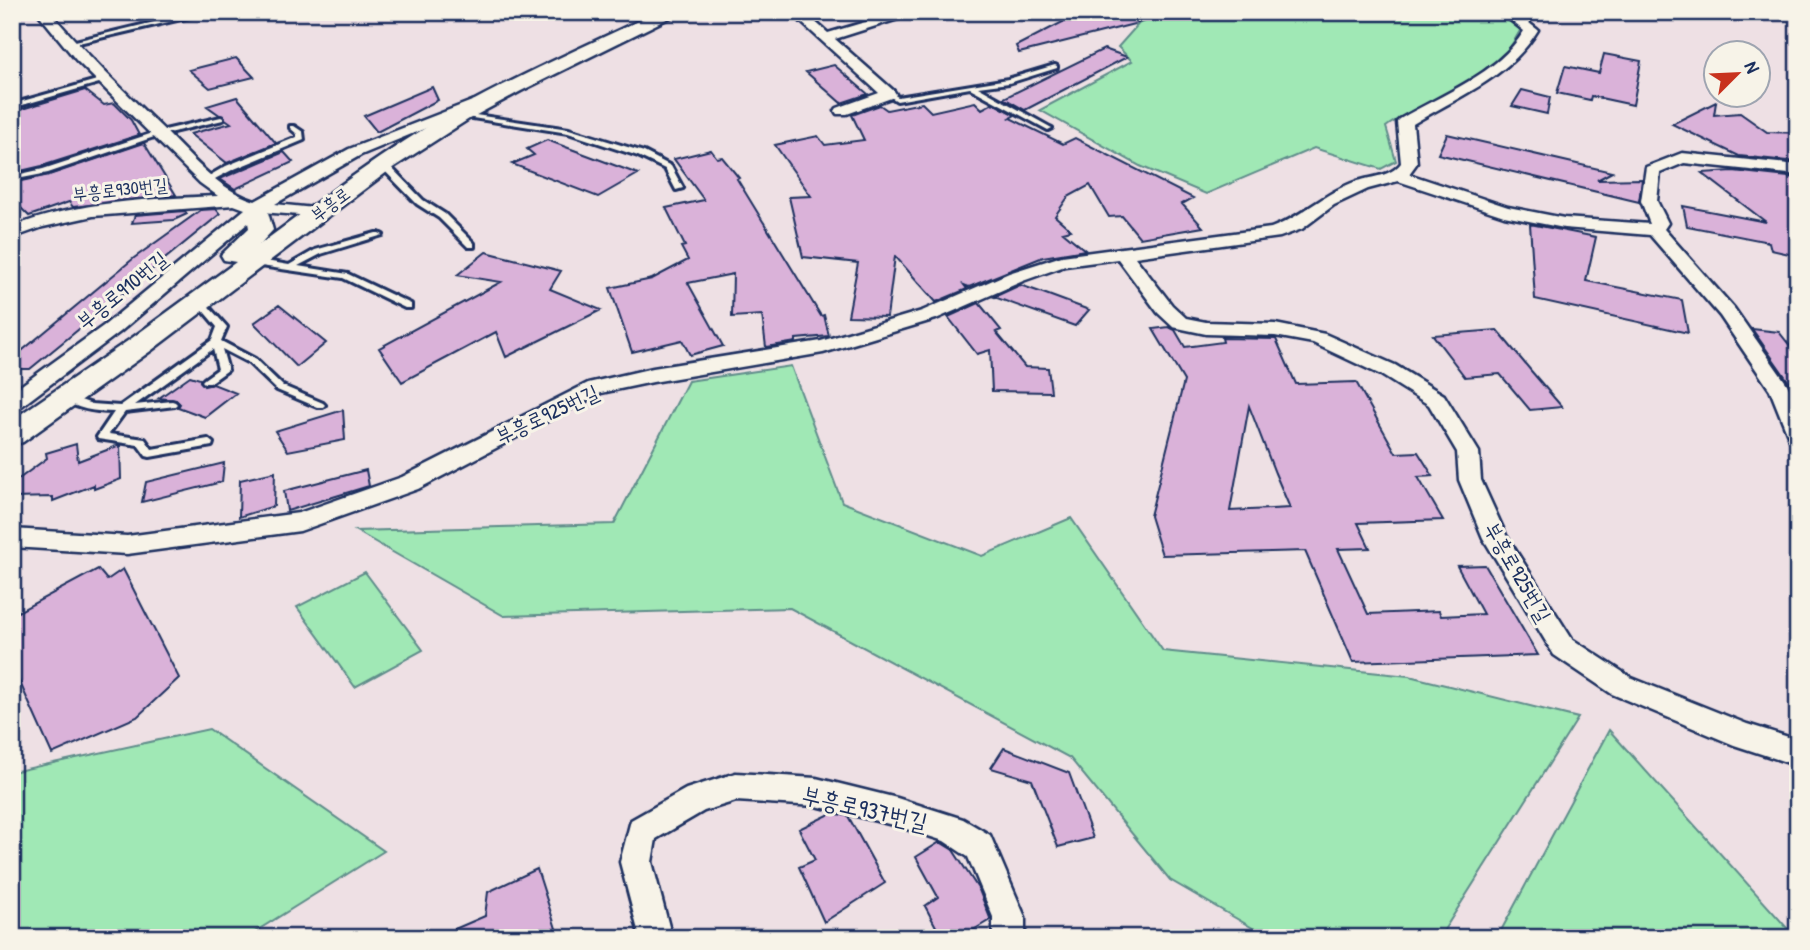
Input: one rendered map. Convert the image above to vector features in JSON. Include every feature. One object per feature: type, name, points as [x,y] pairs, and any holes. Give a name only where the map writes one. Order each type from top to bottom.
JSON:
[{"type":"main road","name":"부흥로","points":[[12,434],[66,398],[383,164],[494,98],[575,56],[672,12]]},
{"type":"main road","points":[[12,434],[93,359],[164,305],[210,275],[249,242],[261,230],[246,204]]},
{"type":"street","points":[[43,12],[104,80],[206,180],[246,204],[318,213]]},
{"type":"street","points":[[796,12],[889,94],[842,111]]},
{"type":"street","points":[[825,38],[914,12]]},
{"type":"street","points":[[1399,176],[1409,163],[1405,122],[1494,72],[1525,44],[1531,30],[1506,12]]},
{"type":"street","name":"부흥로910번길","points":[[12,403],[113,328],[246,204],[355,152],[494,98]]},
{"type":"street","points":[[1798,170],[1682,158],[1652,170],[1649,201],[1660,223],[1655,230],[1727,312],[1780,388],[1798,435]]},
{"type":"street","name":"부흥로925번길","points":[[12,538],[127,545],[300,522],[410,483],[595,388],[653,374],[823,347],[929,315],[1016,277],[1062,261],[1274,233],[1296,225],[1328,201],[1362,185],[1399,176],[1446,189],[1504,211],[1564,223],[1655,230]]},
{"type":"street","name":"부흥로930번길","points":[[15,229],[98,211],[246,204]]},
{"type":"street","name":"부흥로925번길","points":[[1123,254],[1165,309],[1180,323],[1206,328],[1275,330],[1318,338],[1388,370],[1437,400],[1468,452],[1470,480],[1495,538],[1563,647],[1622,686],[1744,736],[1798,753]]},
{"type":"street","name":"부흥로937번길","points":[[656,938],[636,862],[642,830],[697,799],[736,787],[816,792],[952,829],[979,846],[1009,916],[1009,938]]},
{"type":"lane","points":[[70,43],[192,15]]},
{"type":"lane","points":[[113,33],[148,17]]},
{"type":"lane","points":[[889,94],[897,99],[1009,81],[1055,67]]},
{"type":"lane","points":[[12,106],[104,80]]},
{"type":"lane","points":[[971,86],[1048,128]]},
{"type":"lane","points":[[463,115],[569,131],[641,154],[668,169],[679,188]]},
{"type":"lane","points":[[12,178],[46,171],[158,133],[221,119]]},
{"type":"lane","points":[[206,180],[301,138],[301,133],[292,127]]},
{"type":"lane","points":[[383,164],[420,202],[442,216],[471,246]]},
{"type":"lane","points":[[291,267],[318,252],[379,235]]},
{"type":"lane","points":[[252,261],[345,276],[408,306]]},
{"type":"lane","points":[[199,301],[222,327],[216,342],[120,411],[102,437],[141,442],[150,453],[208,443]]},
{"type":"lane","points":[[207,381],[223,370],[216,342]]},
{"type":"lane","points":[[216,342],[252,361],[280,388],[320,405]]},
{"type":"lane","points":[[66,398],[83,407],[120,411],[172,404]]},
{"type":"green space","points":[[1149,12],[1497,12],[1521,29],[1506,54],[1491,68],[1386,127],[1396,161],[1381,169],[1314,148],[1206,194],[1140,166],[1040,110],[1132,61],[1118,47]]},
{"type":"green space","points":[[791,366],[842,502],[982,556],[1071,518],[1163,651],[1409,676],[1578,718],[1439,938],[1270,938],[1170,880],[1070,758],[790,608],[504,616],[356,531],[614,524],[688,381]]},
{"type":"green space","points":[[365,572],[423,650],[355,687],[297,607]]},
{"type":"green space","points":[[209,729],[384,851],[245,938],[12,938],[12,772]]},
{"type":"green space","points":[[1609,730],[1796,938],[1497,938]]},
{"type":"building","points":[[1082,12],[1153,12],[1154,19],[1019,53],[1016,46]]},
{"type":"building","points":[[1104,49],[1127,57],[1025,110],[1004,98]]},
{"type":"building","points":[[1604,54],[1641,61],[1633,105],[1591,96],[1590,100],[1557,93],[1565,66],[1599,73]]},
{"type":"building","points":[[236,58],[254,77],[210,88],[189,70]]},
{"type":"building","points":[[834,65],[868,94],[841,103],[806,72]]},
{"type":"building","points":[[432,87],[438,100],[377,132],[364,116]]},
{"type":"building","points":[[85,90],[104,105],[114,103],[131,120],[139,135],[12,173],[12,112]]},
{"type":"building","points":[[1522,90],[1550,97],[1547,114],[1512,106]]},
{"type":"building","points":[[237,97],[276,143],[227,163],[190,134],[231,123],[207,106]]},
{"type":"building","points":[[975,102],[982,109],[993,103],[1015,115],[1010,118],[1063,144],[1075,138],[1193,198],[1182,204],[1203,227],[1140,238],[1122,216],[1109,217],[1090,185],[1068,197],[1055,216],[1071,230],[1063,232],[1085,250],[1043,257],[969,287],[964,285],[967,289],[936,302],[895,256],[887,317],[848,316],[858,263],[803,257],[789,197],[811,196],[775,145],[818,136],[825,145],[864,140],[852,115],[880,105],[887,110],[922,103],[931,112]]},
{"type":"building","points":[[1704,108],[1715,108],[1714,115],[1740,113],[1767,132],[1798,133],[1798,162],[1739,156],[1672,124]]},
{"type":"building","points":[[1447,134],[1612,172],[1597,180],[1642,179],[1639,202],[1438,154]]},
{"type":"building","points":[[547,140],[638,174],[598,197],[512,164],[534,155],[527,149]]},
{"type":"building","points":[[144,143],[176,195],[73,207],[69,202],[29,216],[12,199],[12,183],[49,175]]},
{"type":"building","points":[[711,150],[717,158],[722,157],[739,178],[737,179],[821,316],[824,315],[829,336],[796,339],[796,342],[766,347],[762,315],[732,317],[733,274],[688,283],[723,346],[690,355],[682,340],[632,352],[610,288],[652,279],[688,260],[681,247],[685,246],[666,208],[704,200],[674,159]]},
{"type":"building","points":[[284,152],[293,162],[235,189],[220,179]]},
{"type":"building","points":[[1733,171],[1798,178],[1798,256],[1771,250],[1769,242],[1687,226],[1683,206],[1766,222],[1702,173]]},
{"type":"building","points":[[216,209],[220,214],[30,369],[12,369],[12,359],[134,258],[201,210]]},
{"type":"building","points":[[185,211],[187,214],[174,220],[132,223],[135,215]]},
{"type":"building","points":[[1530,224],[1596,237],[1586,281],[1682,300],[1688,333],[1535,299]]},
{"type":"building","points":[[486,252],[561,271],[550,289],[601,310],[506,357],[496,332],[402,382],[379,348],[501,282],[457,275]]},
{"type":"building","points":[[1020,285],[1089,310],[1075,326],[994,297]]},
{"type":"building","points":[[979,303],[1001,330],[996,332],[1025,367],[1048,368],[1051,392],[992,391],[990,350],[977,354],[948,317]]},
{"type":"building","points":[[279,305],[326,343],[297,367],[254,323]]},
{"type":"building","points":[[1169,327],[1175,330],[1185,347],[1223,342],[1222,338],[1276,339],[1296,384],[1356,382],[1396,453],[1418,452],[1433,476],[1418,477],[1443,520],[1358,523],[1370,548],[1338,549],[1368,614],[1439,611],[1441,616],[1483,614],[1457,566],[1485,565],[1538,655],[1353,662],[1305,551],[1162,555],[1150,516],[1184,381],[1153,329]],"holes":[[[1249,406],[1290,508],[1230,511]]]},
{"type":"building","points":[[1752,329],[1779,332],[1798,356],[1798,400],[1789,382]]},
{"type":"building","points":[[1497,330],[1562,407],[1530,410],[1500,374],[1465,377],[1433,335]]},
{"type":"building","points":[[190,376],[200,379],[204,386],[213,384],[236,393],[205,417],[178,407],[180,404],[176,400],[159,398]]},
{"type":"building","points":[[343,410],[345,440],[288,451],[275,431]]},
{"type":"building","points":[[76,444],[78,461],[120,445],[121,479],[94,489],[94,485],[53,501],[53,497],[12,498],[12,484],[47,458],[46,453]]},
{"type":"building","points":[[224,463],[222,482],[142,502],[146,482]]},
{"type":"building","points":[[366,470],[369,486],[287,511],[284,491]]},
{"type":"building","points":[[275,472],[274,506],[239,517],[240,480]]},
{"type":"building","points":[[98,569],[107,580],[123,569],[179,678],[137,717],[52,754],[12,665],[12,615]]},
{"type":"building","points":[[1004,748],[1069,773],[1093,838],[1058,847],[1032,780],[991,768]]},
{"type":"building","points":[[832,813],[848,816],[885,883],[824,922],[799,867],[815,860],[799,829]]},
{"type":"building","points":[[940,842],[953,850],[979,890],[990,918],[960,938],[942,938],[925,906],[938,897],[916,857]]},
{"type":"building","points":[[537,869],[559,938],[434,938],[485,916],[488,892]]}]
